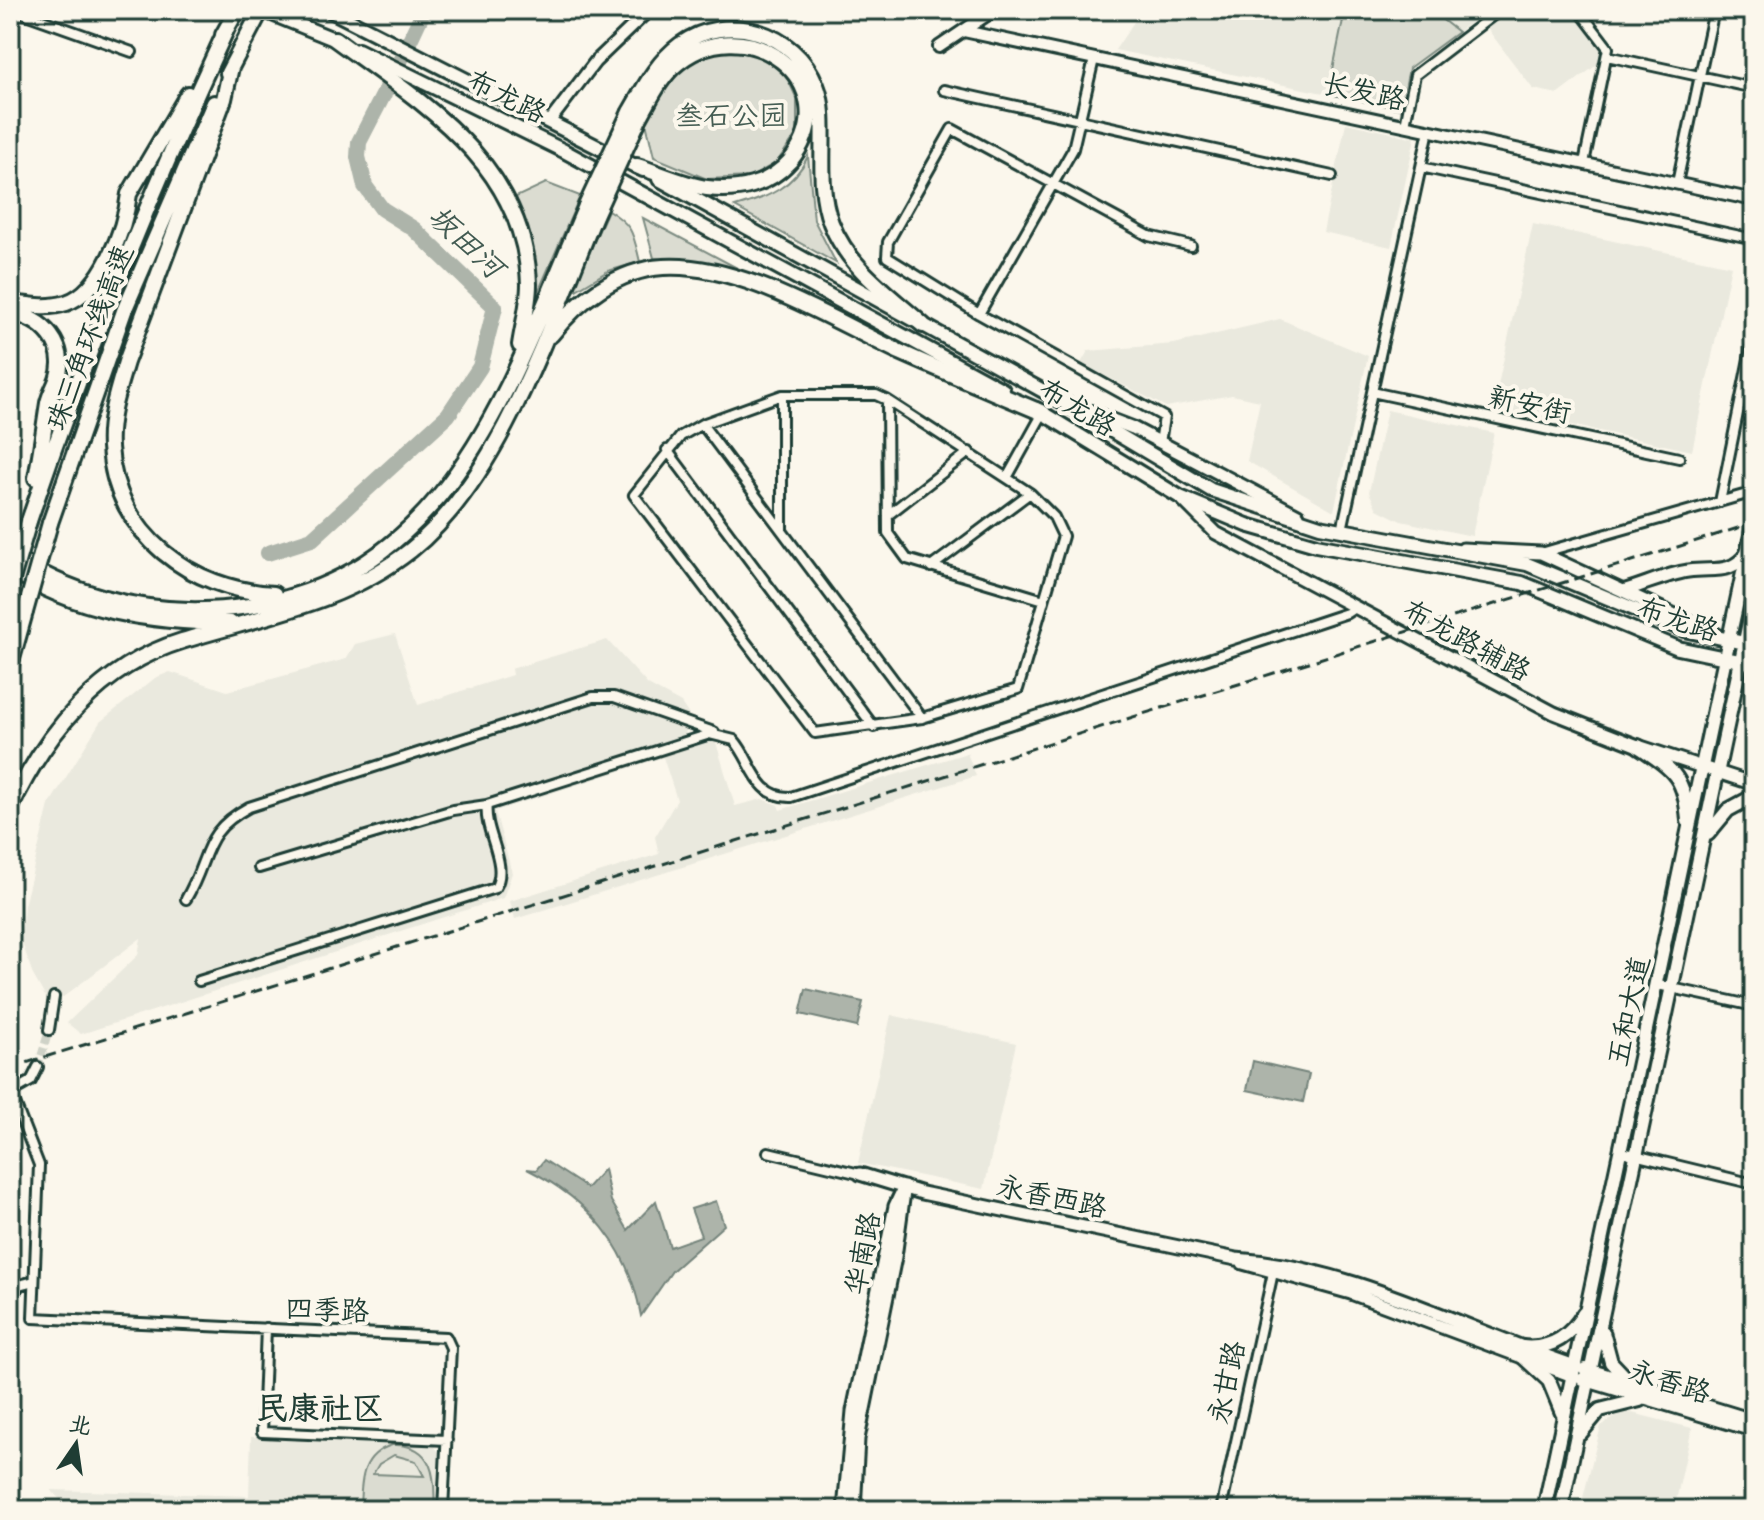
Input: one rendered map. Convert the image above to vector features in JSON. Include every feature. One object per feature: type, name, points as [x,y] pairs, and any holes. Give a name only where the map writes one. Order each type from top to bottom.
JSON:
[{"type":"highway","points":[[10,303],[49,307],[63,304],[75,299],[95,280],[127,211],[129,194],[237,10]]},
{"type":"highway","name":"珠三角环线高速","points":[[10,666],[50,523],[124,311],[177,181],[262,10]]},
{"type":"highway","name":"珠三角环线高速","points":[[10,586],[29,521],[114,283],[166,158],[227,28]]},
{"type":"highway","points":[[10,554],[26,565],[95,595],[133,605],[186,611],[228,609],[320,587],[404,536],[438,501],[470,456],[516,369],[662,60],[703,32],[728,28],[751,30],[769,34],[791,48],[817,86],[823,198],[840,242],[856,266],[923,325]]},
{"type":"highway","points":[[335,39],[449,125],[484,160],[496,180],[508,204],[525,257],[529,285],[516,369]]},
{"type":"highway","points":[[634,116],[673,67],[712,41],[753,41],[790,64],[806,96],[806,136],[796,154],[769,179],[753,186],[706,188],[637,166]]},
{"type":"highway","points":[[231,67],[224,99],[133,337],[115,403],[110,448],[128,507],[152,544],[186,571],[227,588],[291,595]]},
{"type":"highway","points":[[10,809],[48,740],[92,691],[148,655],[179,641],[323,600],[411,550],[451,512],[480,470],[538,351],[591,210]]},
{"type":"highway","points":[[538,351],[578,305],[616,280],[660,267],[704,270],[766,289],[944,372],[1043,413]]},
{"type":"highway","points":[[10,313],[45,328],[55,338],[58,354],[59,369],[51,390],[29,521]]},
{"type":"highway","points":[[10,568],[54,594],[105,609],[184,621],[246,623]]},
{"type":"main road","points":[[262,10],[335,39]]},
{"type":"main road","name":"布龙路","points":[[329,10],[637,166],[1061,401],[1189,480],[1256,508],[1320,526],[1543,569],[1660,621],[1750,644]]},
{"type":"main road","name":"布龙路","points":[[335,39],[577,158],[1043,413],[1180,497],[1247,525],[1316,545],[1537,587],[1653,639],[1748,663]]},
{"type":"main road","points":[[1061,401],[1133,428],[1320,526]]},
{"type":"main road","name":"布龙路辅路","points":[[1180,497],[1216,533],[1528,701],[1638,746],[1754,784]]},
{"type":"main road","name":"五和大道","points":[[1544,1510],[1658,985],[1754,521]]},
{"type":"main road","points":[[1446,549],[1541,553],[1626,590],[1729,641]]},
{"type":"main road","points":[[1626,590],[1689,571],[1729,568],[1748,552]]},
{"type":"main road","name":"五和大道","points":[[1561,1510],[1718,772],[1748,663],[1754,599]]},
{"type":"main road","points":[[1638,746],[1667,765],[1679,778],[1686,794],[1689,837]]},
{"type":"main road","points":[[1704,840],[1728,810],[1754,796]]},
{"type":"main road","name":"永香西路","points":[[860,1174],[904,1187],[1274,1268],[1336,1278],[1574,1371]]},
{"type":"main road","name":"华南路","points":[[844,1510],[853,1411],[895,1206],[904,1187]]},
{"type":"main road","name":"华南路","points":[[854,1510],[858,1439],[895,1257],[904,1187]]},
{"type":"main road","points":[[1561,1425],[1561,1405],[1555,1390],[1523,1353],[1557,1342],[1574,1327],[1590,1303],[1604,1311],[1604,1343],[1611,1362],[1624,1377],[1639,1386]]},
{"type":"main road","name":"永香路","points":[[1574,1371],[1651,1400],[1754,1430]]},
{"type":"main road","name":"永香路","points":[[1590,1376],[1639,1386],[1754,1421]]},
{"type":"main road","points":[[1558,1443],[1575,1446],[1600,1410],[1628,1400],[1651,1400]]},
{"type":"street","points":[[14,10],[132,52]]},
{"type":"street","points":[[550,121],[595,62],[649,10]]},
{"type":"street","points":[[939,47],[994,10]]},
{"type":"street","points":[[1405,125],[1415,75],[1500,10]]},
{"type":"street","points":[[1579,10],[1608,48],[1584,163]]},
{"type":"street","points":[[1677,183],[1714,10]]},
{"type":"street","name":"长发路","points":[[964,31],[1754,200]]},
{"type":"street","points":[[1607,56],[1754,88]]},
{"type":"street","points":[[979,314],[1073,149],[1094,59]]},
{"type":"street","points":[[944,90],[1332,176]]},
{"type":"street","points":[[1160,443],[1164,417],[979,314],[887,257],[888,242],[952,129],[1149,236],[1191,246]]},
{"type":"street","points":[[1342,530],[1429,130]]},
{"type":"street","points":[[1421,167],[1754,239]]},
{"type":"street","points":[[1720,502],[1754,334]]},
{"type":"street","name":"新安街","points":[[1372,392],[1679,458]]},
{"type":"street","points":[[782,395],[782,532]]},
{"type":"street","points":[[782,395],[876,395],[887,400],[1030,493],[1054,517],[1063,536],[1018,689],[922,718],[815,733],[634,495],[667,450],[681,436],[702,424],[782,395]]},
{"type":"street","points":[[887,400],[888,533],[907,559],[1044,600]]},
{"type":"street","points":[[1008,476],[1043,413]]},
{"type":"street","points":[[702,424],[922,718]]},
{"type":"street","points":[[667,450],[874,727]]},
{"type":"street","points":[[888,515],[969,452]]},
{"type":"street","points":[[1541,553],[1754,492]]},
{"type":"street","points":[[931,567],[1030,493]]},
{"type":"street","points":[[186,899],[217,828],[249,807],[593,697],[614,697],[722,734],[744,750],[764,789],[772,794],[791,797],[1347,613],[1356,607]]},
{"type":"street","points":[[259,868],[453,810],[487,805],[698,737],[722,734]]},
{"type":"street","points":[[199,981],[495,888],[500,873],[488,828],[487,805]]},
{"type":"street","points":[[1658,985],[1754,1006]]},
{"type":"street","points":[[49,1030],[54,997]]},
{"type":"street","points":[[10,1304],[19,1285],[34,1281],[39,1165],[10,1093],[31,1081],[38,1067]]},
{"type":"street","points":[[768,1152],[860,1174]]},
{"type":"street","points":[[1622,1152],[1754,1184]]},
{"type":"street","name":"永甘路","points":[[1221,1510],[1274,1268]]},
{"type":"street","name":"四季路","points":[[34,1281],[33,1318],[446,1337],[451,1348],[443,1510]]},
{"type":"street","points":[[266,1328],[262,1432],[447,1440]]},
{"type":"shaded area","points":[[1142,10],[1345,10],[1328,94],[1115,50]]},
{"type":"shaded area","points":[[1430,10],[1487,10],[1458,32]]},
{"type":"shaded area","points":[[1509,10],[1571,10],[1601,50],[1598,64],[1558,94],[1533,89],[1486,27]]},
{"type":"shaded area","points":[[1346,123],[1415,138],[1391,247],[1323,232]]},
{"type":"shaded area","points":[[1533,224],[1731,266],[1692,451],[1493,408]]},
{"type":"shaded area","points":[[1280,319],[1368,356],[1334,511],[1247,461],[1260,401],[1232,395],[1166,407],[1081,363],[1088,351],[1174,344]]},
{"type":"shaded area","points":[[1387,410],[1494,433],[1472,536],[1401,521],[1377,509],[1369,492]]},
{"type":"shaded area","points":[[395,634],[418,705],[512,675],[511,669],[607,640],[648,685],[681,703],[689,715],[682,750],[715,739],[735,806],[762,799],[778,805],[780,810],[967,753],[976,776],[515,919],[510,901],[659,854],[655,837],[677,800],[663,757],[495,811],[512,873],[503,898],[81,1034],[67,1023],[138,955],[141,938],[63,997],[46,998],[33,975],[21,939],[24,906],[49,805],[100,722],[155,678],[170,672],[227,691],[346,659],[355,644]]},
{"type":"shaded area","points":[[806,989],[863,1002],[857,1027],[800,1014]]},
{"type":"shaded area","points":[[891,1015],[1016,1043],[984,1189],[858,1163]]},
{"type":"shaded area","points":[[1253,1061],[1309,1074],[1303,1102],[1247,1090]]},
{"type":"shaded area","points":[[544,1160],[587,1188],[604,1169],[611,1201],[628,1230],[656,1201],[670,1247],[701,1236],[691,1209],[716,1201],[724,1225],[672,1271],[641,1316],[627,1268],[603,1228],[569,1195],[527,1169],[536,1170]]},
{"type":"shaded area","points":[[1624,1411],[1692,1428],[1674,1510],[1580,1510],[1601,1426]]},
{"type":"shaded area","points":[[251,1437],[432,1444],[439,1452],[436,1510],[70,1510],[51,1490],[249,1496]]},
{"type":"green space","points":[[1345,10],[1430,10],[1458,32],[1409,68],[1401,109],[1328,94]]},
{"type":"green space","name":"叁石公园","points":[[751,49],[783,69],[797,99],[797,133],[777,162],[751,177],[707,179],[654,157],[646,123],[675,77],[698,59],[730,50]]},
{"type":"green space","points":[[808,156],[814,220],[836,263],[735,207],[778,190],[795,176]]},
{"type":"green space","points":[[546,183],[580,196],[536,297],[530,246],[516,197]]},
{"type":"green space","points":[[608,210],[623,221],[631,232],[640,262],[608,271],[571,293]]},
{"type":"green space","points":[[643,218],[754,277],[712,264],[654,258]]},
{"type":"green space","points":[[392,1445],[406,1446],[424,1456],[433,1475],[434,1510],[360,1510],[364,1471],[381,1450]],"holes":[[[394,1455],[416,1461],[424,1476],[373,1474],[379,1464]]]},
{"type":"waterway","name":"坂田河","points":[[394,74],[424,10]]},
{"type":"waterway","name":"坂田河","points":[[268,553],[312,539],[448,415],[480,367],[495,307],[414,229],[382,209],[365,186],[358,157],[359,142],[389,84]]},
{"type":"tunnel","points":[[38,1067],[49,1030]]},
{"type":"railway","points":[[10,1068],[1754,523]]},
{"type":"district","name":"民康社区","points":[[320,1408]]}]
